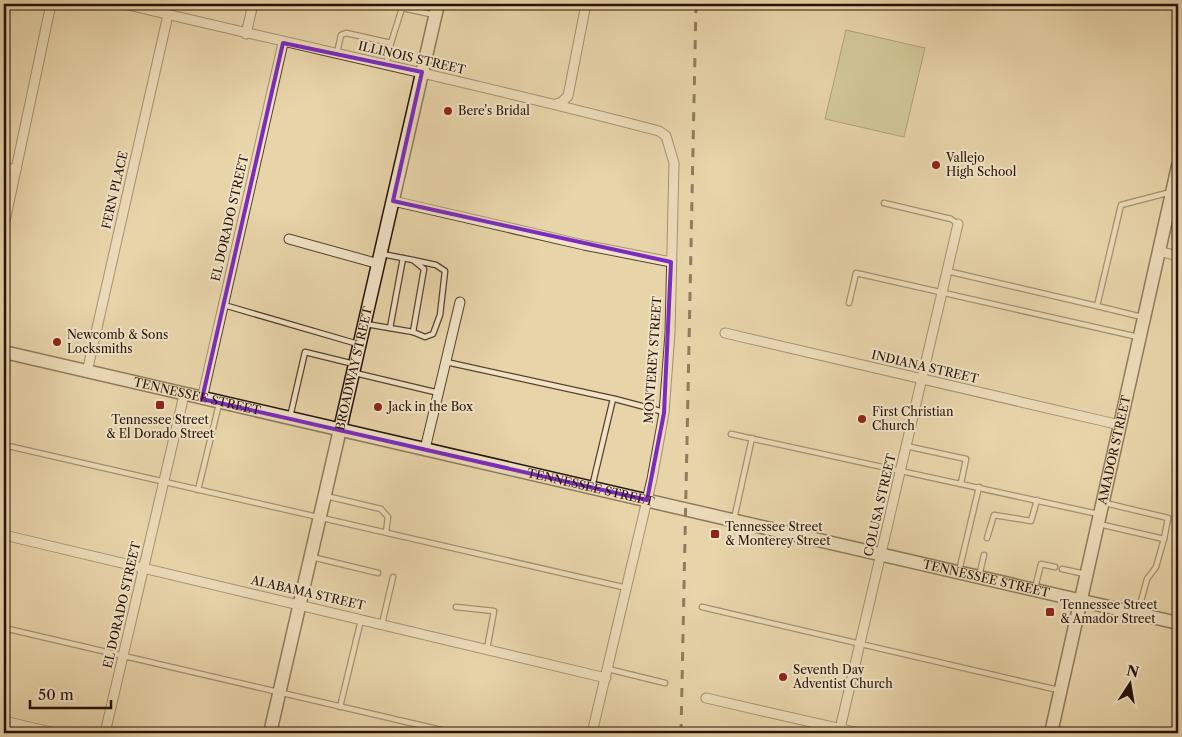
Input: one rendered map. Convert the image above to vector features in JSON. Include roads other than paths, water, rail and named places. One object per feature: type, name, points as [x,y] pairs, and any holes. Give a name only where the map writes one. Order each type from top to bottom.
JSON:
[{"type":"main road","name":"BROADWAY STREET","points":[[270,733],[436,9]]},
{"type":"main road","name":"AMADOR STREET","points":[[1053,733],[1060,691],[1178,166]]},
{"type":"main road","name":"TENNESSEE STREET","points":[[4,352],[1178,623]]},
{"type":"street","points":[[4,226],[51,4]]},
{"type":"street","name":"ILLINOIS STREET","points":[[124,4],[283,43],[422,72],[659,131],[666,136],[673,162]]},
{"type":"street","points":[[246,34],[252,4]]},
{"type":"street","points":[[556,104],[562,102],[568,96],[586,4]]},
{"type":"street","name":"FERN PLACE","points":[[87,372],[168,15]]},
{"type":"street","name":"EL DORADO STREET","points":[[202,399],[283,43]]},
{"type":"street","name":"MONTEREY STREET","points":[[592,733],[648,500],[664,412],[671,262],[673,162]]},
{"type":"street","points":[[4,167],[16,170]]},
{"type":"street","points":[[393,201],[584,245],[671,262]]},
{"type":"street","name":"COLUSA STREET","points":[[840,731],[958,224]]},
{"type":"street","points":[[289,239],[380,259]]},
{"type":"street","points":[[1158,251],[1178,256]]},
{"type":"street","points":[[425,449],[460,302]]},
{"type":"street","name":"INDIANA STREET","points":[[725,333],[1120,425]]},
{"type":"street","name":"EL DORADO STREET","points":[[105,733],[184,395]]},
{"type":"street","name":"ALABAMA STREET","points":[[4,535],[487,649],[607,674]]},
{"type":"street","points":[[706,698],[840,731],[859,733]]},
{"type":"street","points":[[4,721],[55,733]]},
{"type":"lane","points":[[386,65],[402,8],[436,9]]},
{"type":"lane","points":[[336,54],[341,35],[346,33],[391,43]]},
{"type":"lane","points":[[1097,306],[1121,205],[1172,192]]},
{"type":"lane","points":[[884,203],[951,219],[958,224]]},
{"type":"lane","points":[[365,324],[413,332],[425,337],[433,334],[440,315],[445,270],[436,265],[404,258],[380,259]]},
{"type":"lane","points":[[390,328],[404,258]]},
{"type":"lane","points":[[413,260],[424,269],[413,332]]},
{"type":"lane","points":[[947,271],[1144,317]]},
{"type":"lane","points":[[849,303],[856,273],[1139,338]]},
{"type":"lane","points":[[223,305],[360,344]]},
{"type":"lane","points":[[290,418],[305,352],[354,369],[438,393]]},
{"type":"lane","points":[[446,362],[664,412]]},
{"type":"lane","points":[[592,488],[613,399]]},
{"type":"lane","points":[[198,490],[219,403]]},
{"type":"lane","points":[[730,434],[1100,513],[1168,518],[1156,568],[1147,579],[1138,614]]},
{"type":"lane","points":[[733,520],[752,438]]},
{"type":"lane","points":[[4,445],[627,588]]},
{"type":"lane","points":[[906,446],[966,459],[961,483]]},
{"type":"lane","points":[[959,573],[979,487]]},
{"type":"lane","points":[[325,496],[381,509],[388,517],[386,532]]},
{"type":"lane","points":[[987,538],[994,515],[1031,521],[1037,500]]},
{"type":"lane","points":[[1100,513],[1164,539]]},
{"type":"lane","points":[[979,577],[984,555]]},
{"type":"lane","points":[[310,557],[378,573]]},
{"type":"lane","points":[[1035,590],[1041,564],[1055,567]]},
{"type":"lane","points":[[1062,569],[1086,575]]},
{"type":"lane","points":[[382,624],[393,577]]},
{"type":"lane","points":[[456,607],[494,612],[487,649]]},
{"type":"lane","points":[[702,607],[1060,691]]},
{"type":"lane","points":[[340,707],[362,619]]},
{"type":"lane","points":[[4,628],[454,733]]},
{"type":"lane","points":[[607,674],[665,682]]},
{"type":"railway","points":[[681,733],[696,4]]},
{"type":"place","name":"Bere's Bridal","points":[[448,111]]},
{"type":"place","name":"Vallejo High School","points":[[936,165]]},
{"type":"place","name":"Newcomb & Sons Locksmiths","points":[[57,342]]},
{"type":"place","name":"Tennessee Street & El Dorado Street","points":[[160,405]]},
{"type":"place","name":"Jack in the Box","points":[[378,407]]},
{"type":"place","name":"First Christian Church","points":[[862,419]]},
{"type":"place","name":"Tennessee Street & Monterey Street","points":[[715,534]]},
{"type":"place","name":"Tennessee Street & Amador Street","points":[[1050,612]]},
{"type":"place","name":"Seventh Day Adventist Church","points":[[783,677]]}]
